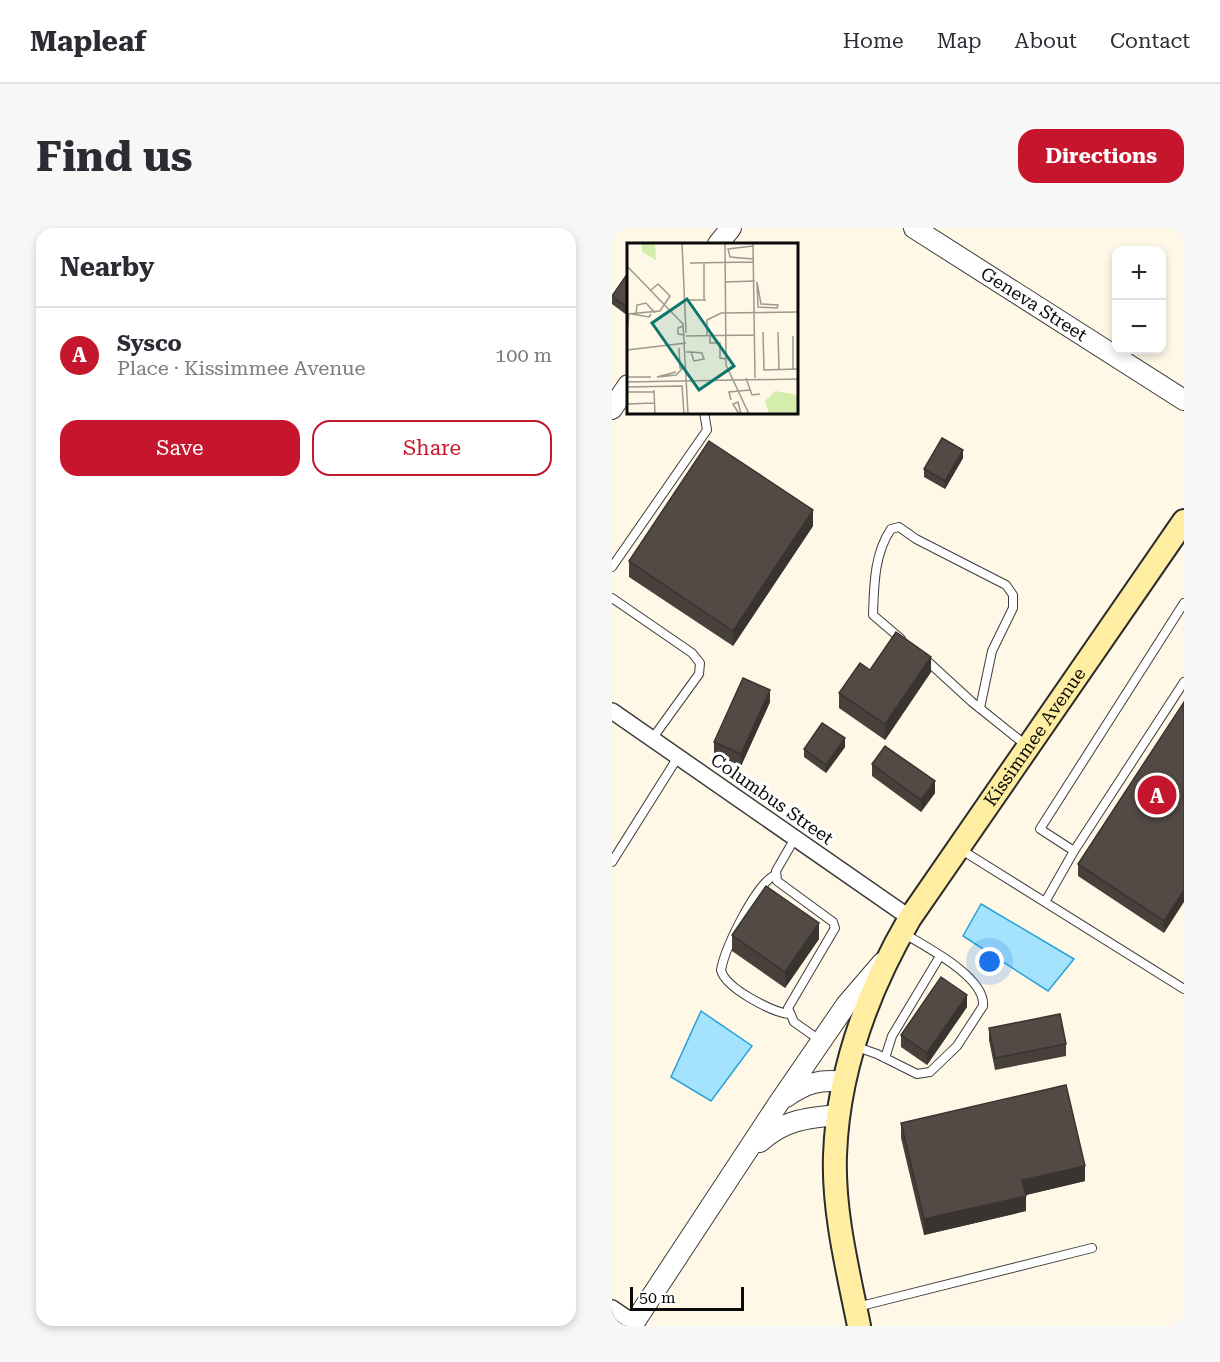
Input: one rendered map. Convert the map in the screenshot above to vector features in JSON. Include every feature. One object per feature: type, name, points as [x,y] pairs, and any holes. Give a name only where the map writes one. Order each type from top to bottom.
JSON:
[{"type":"main road","name":"Kissimmee Avenue","points":[[838,1115],[854,1047],[887,957],[958,848],[1184,521]]},
{"type":"main road","points":[[838,1115],[836,1182],[846,1264],[857,1317]]},
{"type":"street","points":[[710,243],[715,228]]},
{"type":"street","points":[[719,243],[731,228]]},
{"type":"street","name":"Geneva Street","points":[[914,228],[1184,400]]},
{"type":"street","points":[[612,409],[627,386]]},
{"type":"street","name":"Columbus Street","points":[[614,717],[652,739],[795,838],[906,925]]},
{"type":"street","name":"Kissimmee Avenue","points":[[633,1324],[821,1041],[846,1005],[887,957]]},
{"type":"street","points":[[778,1104],[802,1086],[823,1079],[844,1082]]},
{"type":"street","name":"Kissimmee Avenue","points":[[747,1154],[774,1129],[802,1119],[838,1115]]},
{"type":"street","points":[[612,1308],[633,1324]]},
{"type":"lane","points":[[612,567],[707,430],[704,414]]},
{"type":"lane","points":[[911,647],[873,615],[874,584],[882,544],[891,529],[899,527],[916,539],[1006,585],[1013,595],[1013,608],[992,651],[980,708]]},
{"type":"lane","points":[[612,598],[692,653],[700,663],[699,675],[652,739]]},
{"type":"lane","points":[[1074,851],[1040,829],[1184,603]]},
{"type":"lane","points":[[920,654],[1028,747]]},
{"type":"lane","points":[[1045,902],[1074,851],[1184,682]]},
{"type":"lane","points":[[612,862],[678,757]]},
{"type":"lane","points":[[789,1014],[770,1010],[725,979],[721,970],[735,930],[767,882],[775,875],[795,838]]},
{"type":"lane","points":[[958,848],[1184,989]]},
{"type":"lane","points":[[775,875],[788,892],[833,922],[835,928],[790,1002],[789,1014],[794,1022],[821,1041]]},
{"type":"lane","points":[[854,1047],[885,1058],[917,1074],[930,1072],[957,1046],[983,1006],[979,987],[906,925]]},
{"type":"lane","points":[[885,1058],[892,1036],[940,956]]},
{"type":"lane","points":[[857,1317],[1092,1248]]},
{"type":"water","points":[[981,904],[1074,959],[1048,991],[963,936]]},
{"type":"water","points":[[701,1011],[752,1046],[711,1101],[671,1077]]},
{"type":"building","points":[[627,274],[627,307],[612,296]]},
{"type":"building","points":[[942,438],[963,450],[945,481],[924,469]]},
{"type":"building","points":[[709,441],[813,510],[733,631],[629,561]]},
{"type":"building","points":[[896,632],[931,657],[885,724],[839,693],[860,663],[870,670]]},
{"type":"building","points":[[743,678],[770,690],[741,754],[714,742]]},
{"type":"building","points":[[1184,702],[1184,890],[1164,921],[1078,864]]},
{"type":"building","points":[[822,723],[845,738],[826,765],[804,749]]},
{"type":"building","points":[[885,746],[935,781],[921,800],[872,764]]},
{"type":"building","points":[[766,886],[819,923],[785,972],[732,935]]},
{"type":"building","points":[[941,977],[967,995],[927,1053],[901,1035]]},
{"type":"building","points":[[1060,1014],[1066,1044],[995,1058],[989,1028]]},
{"type":"building","points":[[1066,1085],[1085,1166],[1022,1180],[1026,1196],[924,1219],[901,1123]]},
{"type":"place","name":"Sysco","points":[[1157,795]]}]
